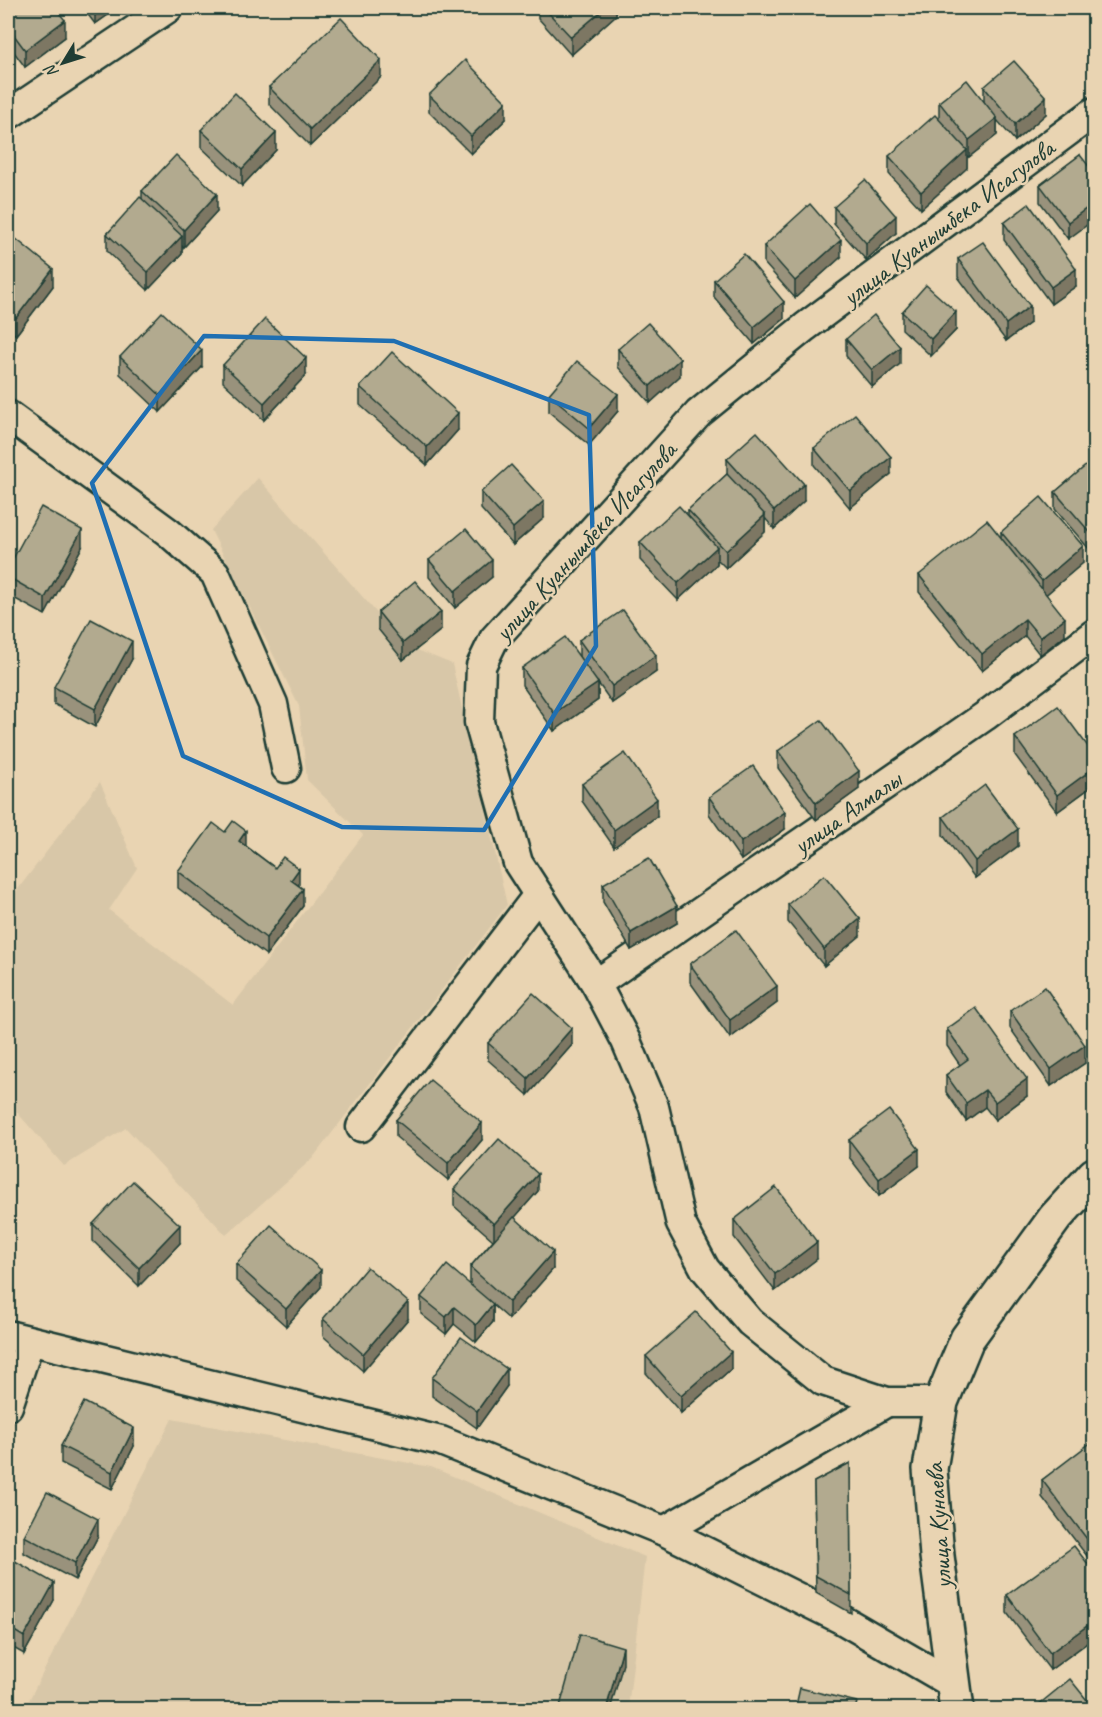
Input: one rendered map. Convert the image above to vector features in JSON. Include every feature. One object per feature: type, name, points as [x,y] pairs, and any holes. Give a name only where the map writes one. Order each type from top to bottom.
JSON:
[{"type":"main road","name":"улица Кунаева","points":[[955,1697],[936,1556],[930,1469],[941,1402],[967,1339],[1055,1218],[1095,1175]]},
{"type":"street","points":[[8,116],[168,8]]},
{"type":"street","name":"улица Куанышбека Исагулова","points":[[941,1402],[887,1402],[823,1381],[750,1322],[705,1269],[681,1224],[654,1107],[626,1041],[596,984],[518,863],[479,722],[482,666],[494,639],[699,413],[805,327],[1095,112]]},
{"type":"street","points":[[8,415],[168,532],[214,573],[273,704],[286,768]]},
{"type":"street","name":"улица Алмалы","points":[[596,984],[985,716],[1095,634]]},
{"type":"street","points":[[361,1127],[538,895]]},
{"type":"street","points":[[8,1406],[18,1339],[441,1441],[664,1531],[842,1619],[955,1697]]},
{"type":"street","points":[[664,1531],[887,1402]]},
{"type":"highlighted area","points":[[204,336],[394,341],[589,415],[596,646],[484,830],[342,827],[183,756],[92,483]]},
{"type":"shaded area","points":[[258,478],[405,645],[452,664],[507,905],[312,1159],[226,1235],[126,1128],[64,1166],[8,1102],[8,902],[100,782],[137,868],[109,910],[233,1005],[363,835],[307,780],[299,706],[211,530]]},
{"type":"shaded area","points":[[172,1419],[431,1467],[645,1557],[628,1709],[24,1710]]},
{"type":"building","points":[[8,8],[55,8],[65,20],[25,50],[8,27]]},
{"type":"building","points":[[544,8],[605,8],[571,37]]},
{"type":"building","points":[[341,18],[381,60],[310,129],[269,87]]},
{"type":"building","points":[[465,60],[506,102],[471,136],[429,95]]},
{"type":"building","points":[[1014,61],[1046,97],[1015,124],[984,87]]},
{"type":"building","points":[[967,80],[997,118],[969,140],[939,102]]},
{"type":"building","points":[[235,93],[276,133],[242,169],[201,130]]},
{"type":"building","points":[[935,115],[967,150],[921,192],[889,156]]},
{"type":"building","points":[[176,155],[217,194],[184,230],[142,191]]},
{"type":"building","points":[[1080,155],[1095,174],[1095,202],[1068,222],[1040,185]]},
{"type":"building","points":[[865,180],[896,216],[866,243],[834,207]]},
{"type":"building","points":[[140,197],[182,236],[148,272],[107,234]]},
{"type":"building","points":[[810,204],[841,240],[795,281],[764,246]]},
{"type":"building","points":[[1029,204],[1076,269],[1051,287],[1004,223]]},
{"type":"building","points":[[10,234],[53,269],[16,318],[8,311],[8,237]]},
{"type":"building","points":[[983,242],[1030,306],[1006,324],[958,259]]},
{"type":"building","points":[[744,254],[784,302],[754,327],[714,280]]},
{"type":"building","points":[[926,285],[956,312],[931,339],[902,312]]},
{"type":"building","points":[[162,312],[202,350],[160,395],[120,357]]},
{"type":"building","points":[[874,315],[900,347],[872,370],[846,339]]},
{"type":"building","points":[[265,319],[306,358],[264,403],[223,365]]},
{"type":"building","points":[[648,323],[680,359],[650,386],[618,349]]},
{"type":"building","points":[[392,352],[458,413],[427,447],[360,387]]},
{"type":"building","points":[[577,361],[618,394],[589,428],[549,394]]},
{"type":"building","points":[[855,414],[891,457],[850,491],[814,448]]},
{"type":"building","points":[[757,432],[804,484],[774,511],[727,459]]},
{"type":"building","points":[[1095,458],[1095,538],[1055,492]]},
{"type":"building","points":[[511,465],[544,501],[513,528],[481,492]]},
{"type":"building","points":[[727,474],[765,515],[726,551],[688,510]]},
{"type":"building","points":[[1041,497],[1083,546],[1042,581],[1001,532]]},
{"type":"building","points":[[679,506],[717,547],[678,583],[640,542]]},
{"type":"building","points":[[41,507],[82,530],[45,598],[8,577],[8,568]]},
{"type":"building","points":[[987,520],[1065,618],[1040,637],[1025,619],[982,654],[919,575]]},
{"type":"building","points":[[466,529],[492,560],[455,591],[429,560]]},
{"type":"building","points":[[415,581],[441,612],[403,643],[378,612]]},
{"type":"building","points":[[623,610],[656,655],[612,686],[579,640]]},
{"type":"building","points":[[91,619],[132,641],[95,709],[54,687]]},
{"type":"building","points":[[565,637],[598,683],[554,713],[522,668]]},
{"type":"building","points":[[1058,706],[1095,756],[1095,767],[1057,795],[1015,737]]},
{"type":"building","points":[[821,720],[859,771],[816,803],[778,751]]},
{"type":"building","points":[[625,753],[657,799],[614,830],[582,784]]},
{"type":"building","points":[[753,766],[785,812],[741,842],[709,797]]},
{"type":"building","points":[[985,785],[1018,829],[975,861],[943,817]]},
{"type":"building","points":[[233,821],[246,831],[239,841],[275,868],[283,857],[299,869],[291,880],[303,889],[266,938],[178,871],[213,823],[225,832]]},
{"type":"building","points":[[649,858],[677,906],[631,933],[603,884]]},
{"type":"building","points":[[824,875],[860,919],[824,949],[788,904]]},
{"type":"building","points":[[736,930],[777,986],[730,1020],[690,964]]},
{"type":"building","points":[[1045,987],[1085,1045],[1051,1069],[1010,1011]]},
{"type":"building","points":[[533,993],[572,1028],[528,1078],[488,1043]]},
{"type":"building","points":[[976,1008],[1027,1079],[995,1102],[985,1090],[966,1103],[946,1075],[968,1059],[947,1029]]},
{"type":"building","points":[[430,1080],[482,1123],[448,1163],[396,1120]]},
{"type":"building","points":[[889,1110],[919,1149],[879,1179],[849,1140]]},
{"type":"building","points":[[499,1139],[538,1174],[494,1224],[454,1189]]},
{"type":"building","points":[[133,1181],[180,1225],[139,1268],[93,1224]]},
{"type":"building","points":[[776,1187],[817,1242],[775,1274],[734,1220]]},
{"type":"building","points":[[514,1217],[553,1252],[509,1302],[470,1267]]},
{"type":"building","points":[[271,1225],[321,1270],[286,1309],[236,1264]]},
{"type":"building","points":[[447,1265],[493,1304],[476,1325],[454,1307],[446,1317],[421,1297]]},
{"type":"building","points":[[367,1267],[408,1302],[363,1354],[323,1319]]},
{"type":"building","points":[[696,1312],[731,1352],[681,1396],[646,1356]]},
{"type":"building","points":[[461,1337],[507,1369],[477,1411],[432,1378]]},
{"type":"building","points":[[84,1402],[134,1428],[112,1472],[61,1446]]},
{"type":"building","points":[[1093,1441],[1095,1442],[1095,1534],[1087,1539],[1042,1480]]},
{"type":"building","points":[[850,1463],[851,1595],[816,1576],[814,1482]]},
{"type":"building","points":[[47,1492],[98,1519],[75,1563],[24,1536]]},
{"type":"building","points":[[1074,1546],[1095,1573],[1095,1620],[1050,1653],[1007,1595]]},
{"type":"building","points":[[8,1557],[54,1583],[24,1637],[8,1627]]},
{"type":"building","points":[[580,1634],[623,1647],[606,1710],[559,1710]]},
{"type":"building","points":[[1070,1679],[1095,1710],[1032,1710]]},
{"type":"building","points":[[800,1688],[857,1702],[855,1710],[795,1710]]}]
